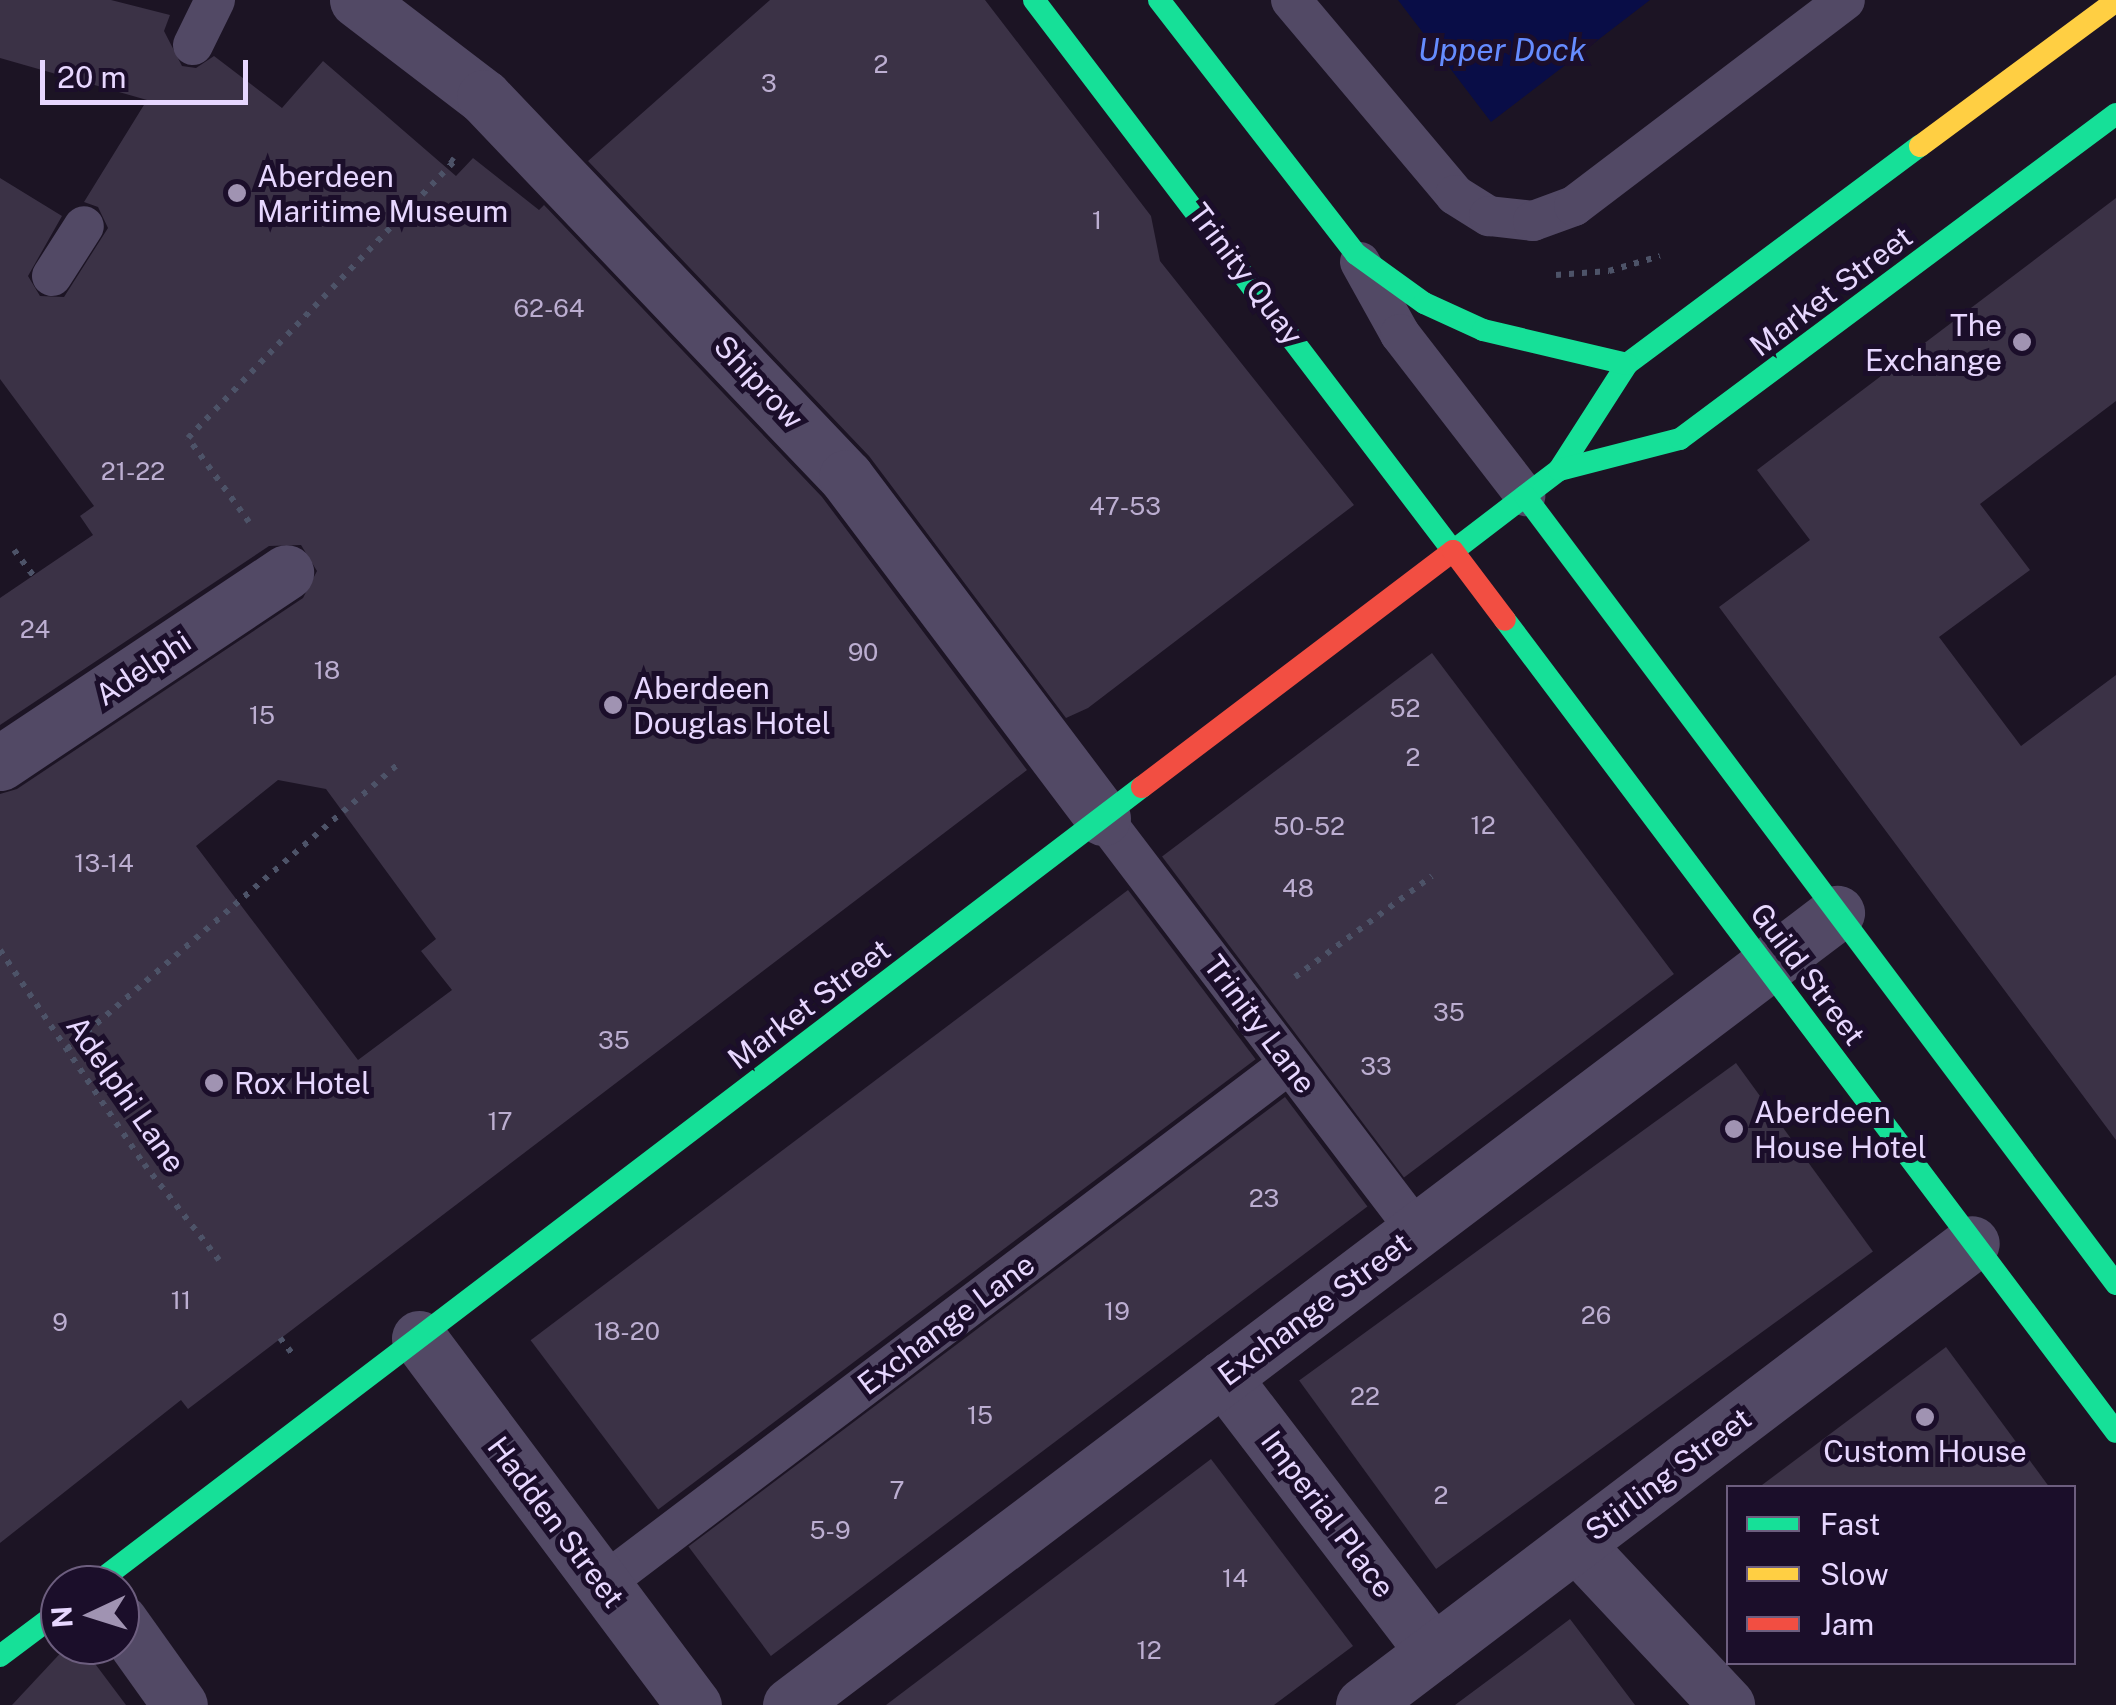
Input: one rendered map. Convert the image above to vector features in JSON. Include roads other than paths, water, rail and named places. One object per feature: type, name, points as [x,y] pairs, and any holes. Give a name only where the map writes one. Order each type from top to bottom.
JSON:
[{"type":"street","name":"Trinity Quay","points":[[1034,0],[1453,551]]},
{"type":"street","points":[[1159,0],[1356,254],[1424,303],[1483,330],[1627,364]]},
{"type":"street","name":"Market Street","points":[[120,1565],[1559,470],[1627,364],[2116,1]]},
{"type":"street","name":"Shiprow","points":[[387,3],[484,98],[846,477],[1103,818]]},
{"type":"street","name":"Market Street","points":[[1559,470],[1680,439],[2116,114]]},
{"type":"street","name":"Guild Street","points":[[1524,496],[2116,1284]]},
{"type":"street","name":"Guild Street","points":[[1453,551],[2116,1432]]},
{"type":"street","name":"Adelphi","points":[[0,763],[286,572]]},
{"type":"street","name":"Exchange Street","points":[[790,1705],[1837,913]]},
{"type":"street","name":"Stirling Street","points":[[1363,1705],[1972,1243]]},
{"type":"street","name":"Hadden Street","points":[[419,1338],[694,1705]]},
{"type":"street","name":"Imperial Place","points":[[1223,1377],[1433,1652]]},
{"type":"street","points":[[1576,1544],[1727,1705]]},
{"type":"street","points":[[0,1656],[40,1626]]},
{"type":"street","points":[[140,1649],[180,1705]]},
{"type":"lane","points":[[193,45],[215,0]]},
{"type":"lane","points":[[1291,0],[1455,195],[1489,216],[1533,222],[1574,206],[1845,0]]},
{"type":"lane","points":[[52,276],[84,226]]},
{"type":"lane","points":[[1356,254],[1400,334],[1524,496]]},
{"type":"lane","name":"Trinity Lane","points":[[1103,818],[1417,1231]]},
{"type":"lane","name":"Exchange Lane","points":[[604,1584],[1290,1064]]},
{"type":"water","name":"Upper Dock","points":[[1398,0],[1650,0],[1491,122]]},
{"type":"place","name":"Aberdeen Maritime Museum","points":[[237,193]]},
{"type":"place","name":"The Exchange","points":[[2022,342]]},
{"type":"place","name":"Aberdeen Douglas Hotel","points":[[613,705]]},
{"type":"place","name":"Rox Hotel","points":[[214,1083]]},
{"type":"place","name":"Aberdeen House Hotel","points":[[1734,1129]]},
{"type":"place","name":"Custom House","points":[[1925,1417]]}]
